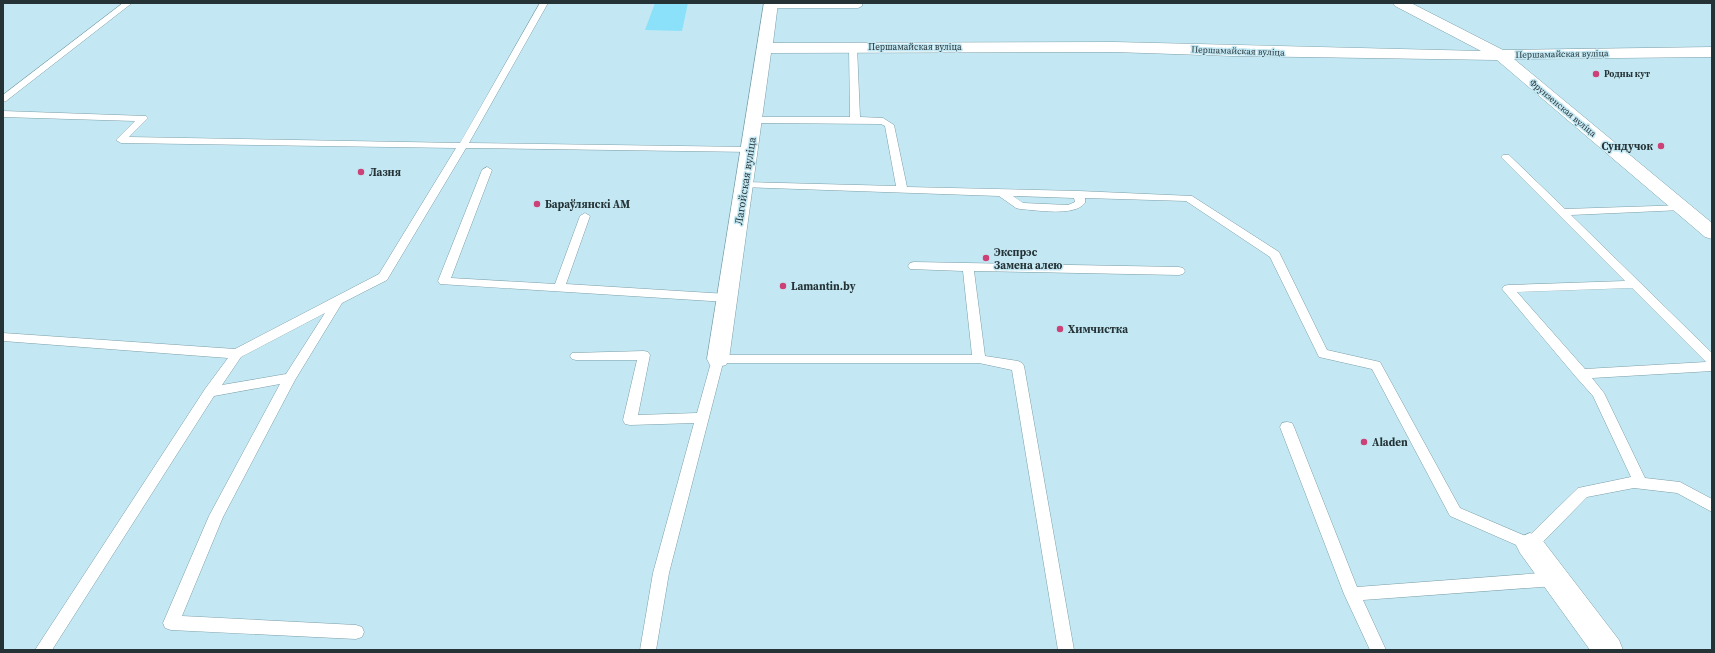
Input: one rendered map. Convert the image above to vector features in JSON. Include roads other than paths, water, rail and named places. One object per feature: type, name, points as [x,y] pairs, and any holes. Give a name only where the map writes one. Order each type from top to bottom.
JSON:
[{"type":"street","name":"Фрунзенская вуліца","points":[[1400,3],[1500,55],[1712,233]]},
{"type":"street","name":"Лагойская вуліца","points":[[718,359],[771,5]]},
{"type":"street","name":"Першамайская вуліца","points":[[765,48],[1114,46],[1241,51],[1489,56],[1712,52]]},
{"type":"street","points":[[1530,545],[1608,650]]},
{"type":"lane","points":[[3,99],[128,3]]},
{"type":"lane","points":[[43,650],[210,392],[238,354],[383,277],[463,146],[544,3]]},
{"type":"lane","points":[[771,5],[858,6],[858,3]]},
{"type":"lane","points":[[853,47],[855,120]]},
{"type":"lane","points":[[3,114],[143,118],[121,140],[749,150]]},
{"type":"lane","points":[[754,120],[883,121],[889,125],[902,189]]},
{"type":"lane","points":[[1506,157],[1712,360]]},
{"type":"lane","points":[[487,170],[444,281],[727,298]]},
{"type":"lane","points":[[744,185],[1002,192],[1020,206],[1070,208],[1080,203],[1079,194],[1188,198],[1276,255],[1323,354],[1376,365],[1455,512],[1530,545],[1583,492],[1640,481],[1598,394],[1508,289],[1636,284]]},
{"type":"lane","points":[[1561,212],[1682,207]]},
{"type":"lane","points":[[559,288],[585,216]]},
{"type":"lane","points":[[914,266],[1179,271]]},
{"type":"lane","points":[[968,267],[979,358]]},
{"type":"lane","points":[[339,300],[290,378],[216,516],[171,623],[356,632]]},
{"type":"lane","points":[[3,337],[238,354]]},
{"type":"lane","points":[[576,356],[644,355],[630,420],[702,418]]},
{"type":"lane","points":[[648,650],[661,573],[718,359],[979,358],[1018,366],[1066,650]]},
{"type":"lane","points":[[1580,374],[1712,366]]},
{"type":"lane","points":[[210,392],[290,378]]},
{"type":"lane","points":[[1286,427],[1352,594],[1378,650]]},
{"type":"lane","points":[[1634,482],[1680,488],[1712,506]]},
{"type":"lane","points":[[1352,594],[1555,579]]},
{"type":"place","name":"Родны кут","points":[[1596,74]]},
{"type":"place","name":"Сундучок","points":[[1661,146]]},
{"type":"place","name":"Лазня","points":[[361,172]]},
{"type":"place","name":"Бараўлянскі АМ","points":[[537,204]]},
{"type":"place","name":"Экспрэс Замена алею","points":[[986,258]]},
{"type":"place","name":"Lamantin.by","points":[[783,286]]},
{"type":"place","name":"Химчистка","points":[[1060,329]]},
{"type":"place","name":"Aladen","points":[[1364,442]]}]
